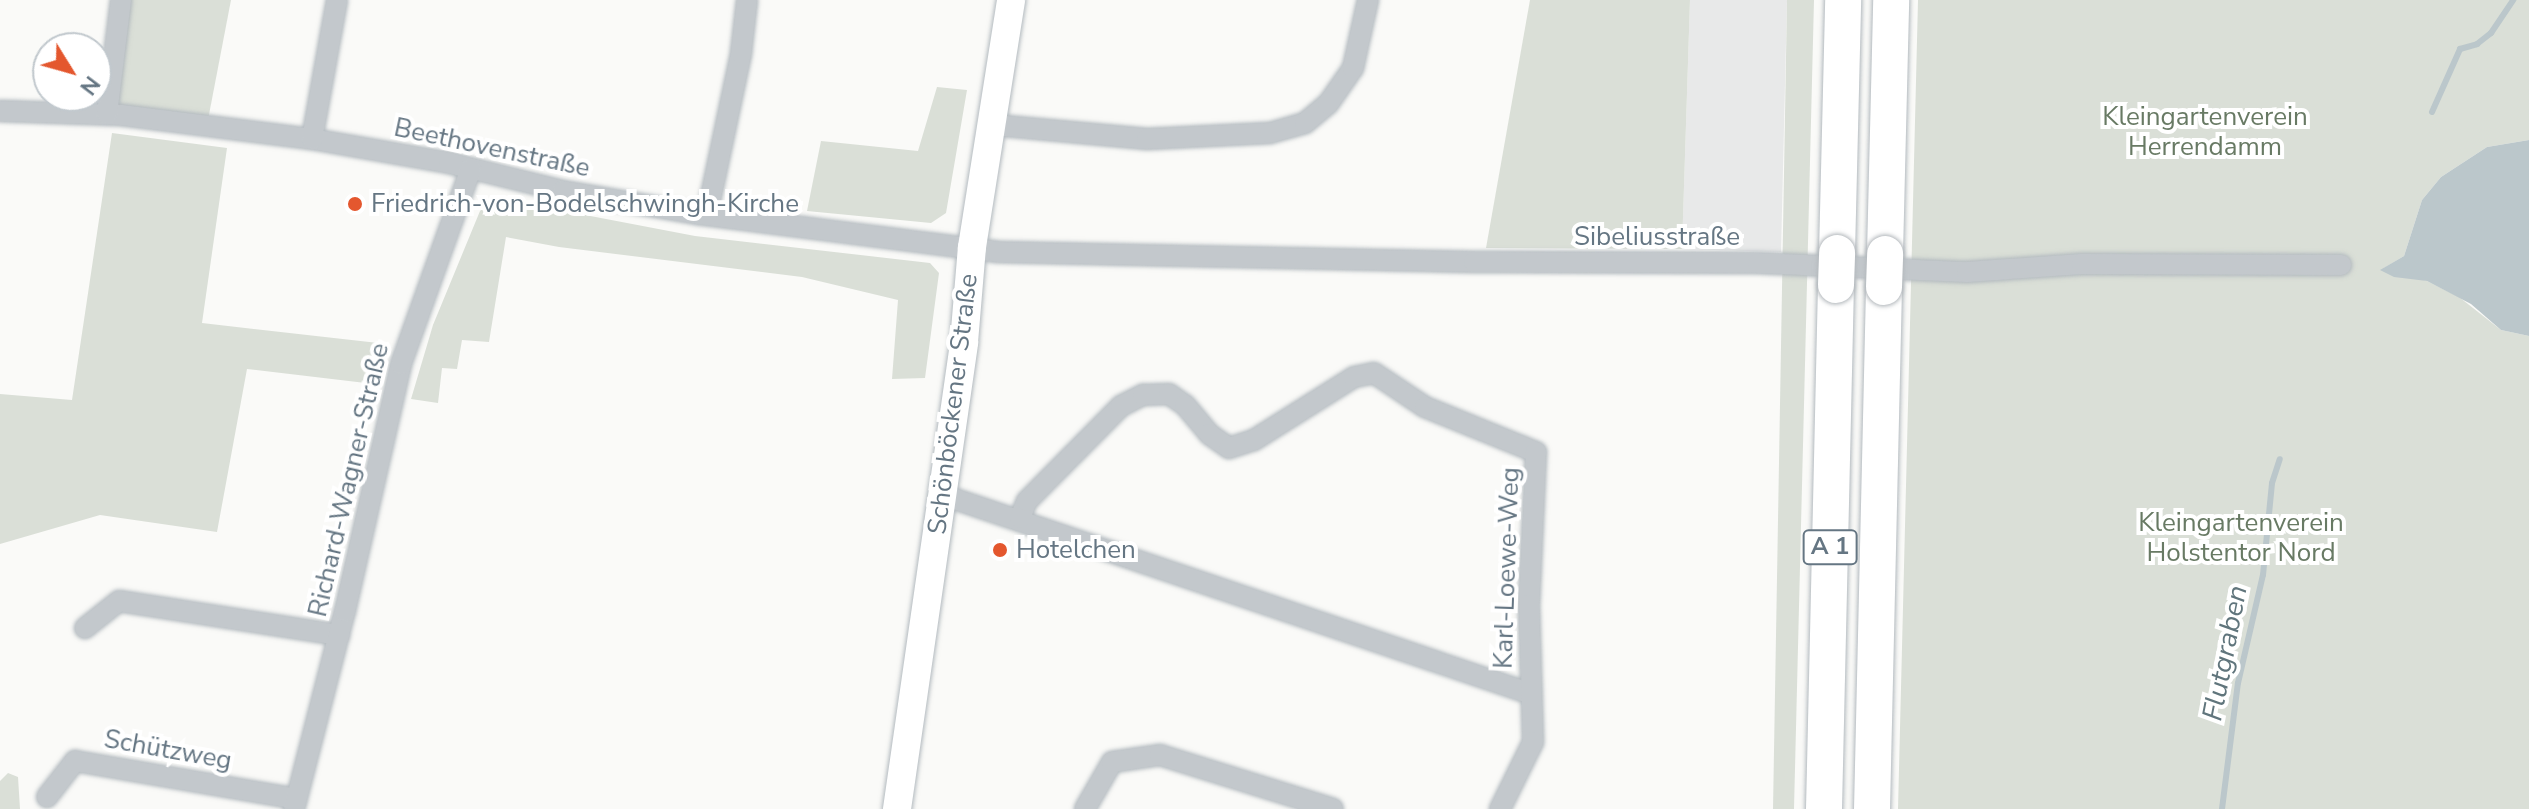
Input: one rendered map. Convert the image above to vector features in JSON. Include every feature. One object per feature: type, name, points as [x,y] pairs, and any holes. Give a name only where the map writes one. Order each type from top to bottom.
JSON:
[{"type":"highway","name":"A 1","points":[[1824,809],[1843,0]]},
{"type":"highway","name":"A 1","points":[[1872,809],[1891,0]]},
{"type":"main road","name":"Schönböckener Straße","points":[[897,809],[964,342],[972,247],[994,125],[1011,0]]},
{"type":"street","points":[[107,114],[121,0]]},
{"type":"street","points":[[312,139],[337,0]]},
{"type":"street","points":[[707,215],[741,53],[747,0]]},
{"type":"street","points":[[994,125],[1147,139],[1270,133],[1305,123],[1328,104],[1353,68],[1368,0]]},
{"type":"street","name":"Beethovenstraße","points":[[0,111],[107,114],[312,139],[471,169],[563,191],[707,215],[972,247]]},
{"type":"street","name":"Richard-Wagner-Straße","points":[[296,804],[339,635],[401,364],[471,169]]},
{"type":"street","name":"Sibeliusstraße","points":[[972,247],[1009,252],[1474,262],[1758,263],[1967,272],[2082,264],[2341,265]]},
{"type":"street","name":"Karl-Loewe-Weg","points":[[1020,518],[1027,501],[1111,416],[1121,406],[1143,395],[1169,394],[1185,405],[1209,434],[1229,448],[1254,440],[1354,377],[1374,373],[1425,407],[1536,452],[1531,528],[1529,693],[1533,742],[1500,809]]},
{"type":"street","name":"Karl-Loewe-Weg","points":[[943,495],[1020,518],[1255,602],[1529,693]]},
{"type":"street","points":[[85,628],[119,601],[339,635]]},
{"type":"street","points":[[1085,809],[1112,762],[1160,755],[1333,809]]},
{"type":"street","name":"Schützweg","points":[[47,797],[75,761],[296,804]]},
{"type":"shaded area","points":[[1690,0],[1787,0],[1781,252],[1682,249]]},
{"type":"shaded area","points":[[2529,140],[2529,336],[2501,330],[2471,304],[2427,281],[2394,277],[2380,270],[2404,256],[2422,200],[2441,177],[2487,147]]},
{"type":"green space","points":[[121,0],[231,0],[207,125],[107,114],[112,112],[112,73]]},
{"type":"green space","points":[[1530,0],[1690,0],[1682,249],[1486,248]]},
{"type":"green space","points":[[1787,0],[1814,0],[1794,809],[1773,809]]},
{"type":"green space","name":"Kleingartenverein Holstentor Nord","points":[[1918,0],[2529,0],[2529,140],[2487,147],[2441,177],[2422,200],[2404,256],[2384,268],[2427,281],[2459,297],[2501,330],[2529,336],[2529,809],[1898,809]]},
{"type":"green space","points":[[937,87],[967,90],[946,213],[931,223],[807,211],[821,141],[918,151]]},
{"type":"green space","points":[[112,133],[227,148],[202,323],[387,344],[374,384],[247,369],[217,532],[100,515],[0,544],[0,394],[72,400]]},
{"type":"green space","points":[[501,199],[695,236],[930,263],[939,273],[925,378],[892,379],[898,300],[802,277],[559,247],[506,237],[489,342],[462,340],[457,369],[442,368],[438,403],[411,399],[433,325],[480,211],[490,201]]},
{"type":"green space","points":[[8,773],[18,777],[20,809],[0,809],[0,781]]},
{"type":"waterway","name":"Flutgraben","points":[[2432,112],[2460,49],[2477,44],[2491,33],[2513,0]]},
{"type":"waterway","name":"Flutgraben","points":[[2222,809],[2238,683],[2263,575],[2272,483],[2280,459]]},
{"type":"place","name":"Friedrich-von-Bodelschwingh-Kirche","points":[[355,204]]},
{"type":"place","name":"Hotelchen","points":[[1000,550]]},
{"type":"park label","name":"Kleingartenverein Herrendamm","points":[[2205,132]]}]
